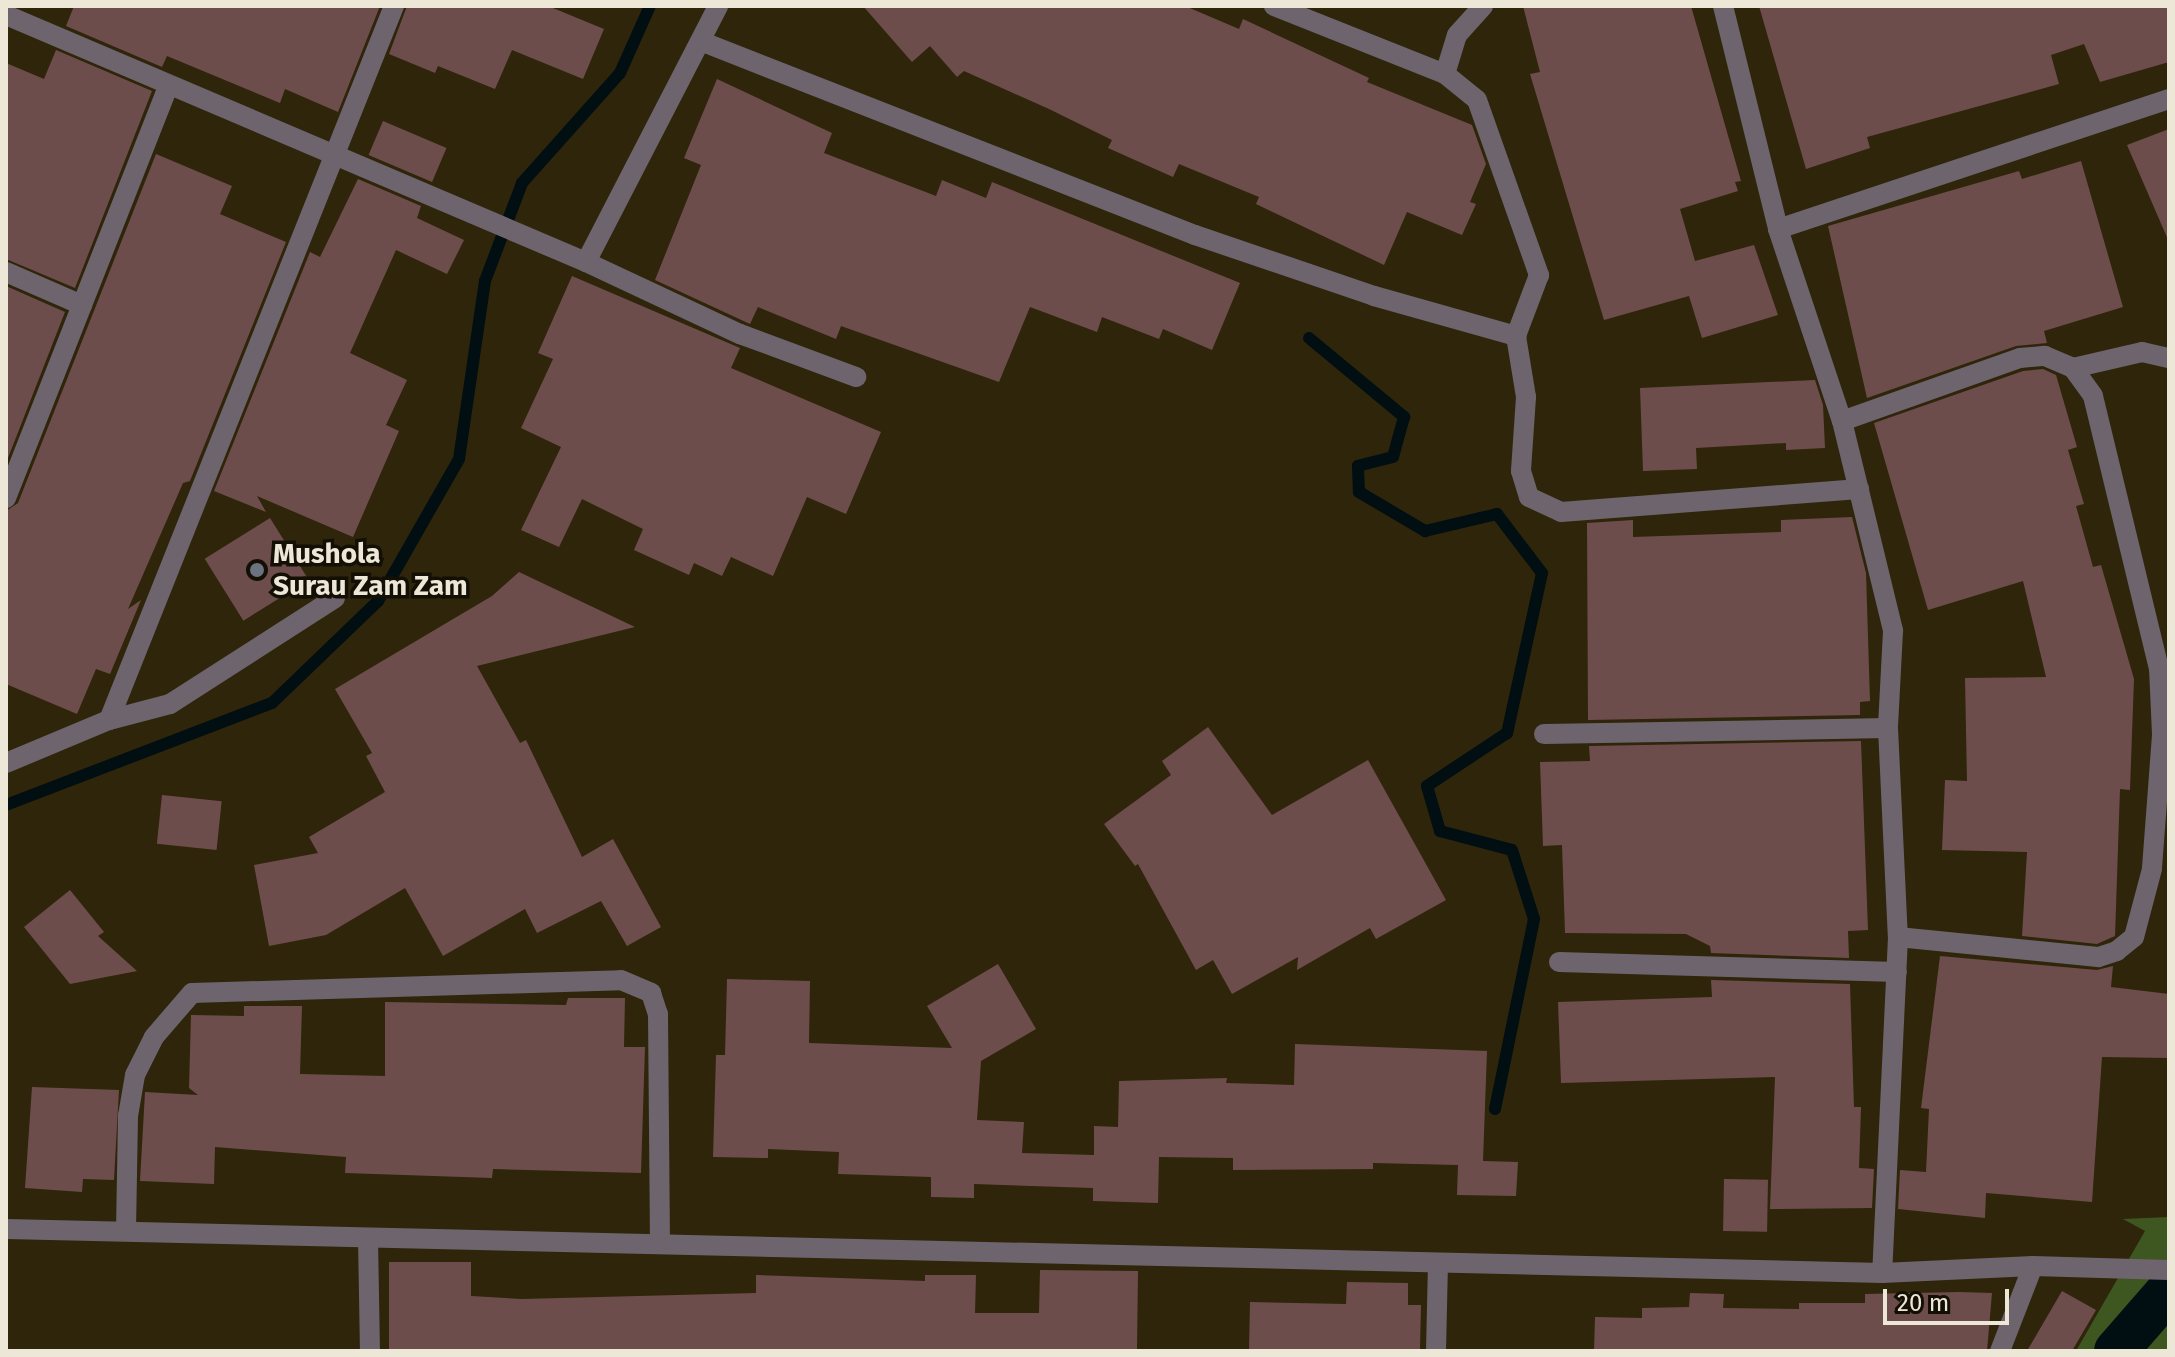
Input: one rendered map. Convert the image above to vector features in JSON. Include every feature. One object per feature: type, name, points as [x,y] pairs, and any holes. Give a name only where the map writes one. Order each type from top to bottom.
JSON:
[{"type":"street","points":[[109,720],[394,6]]},
{"type":"street","points":[[578,259],[703,42],[718,6]]},
{"type":"street","points":[[1274,6],[1445,74],[1477,100],[1536,254],[1539,275],[1516,336],[1526,397],[1521,471],[1529,497],[1546,509],[1561,512],[1859,489]]},
{"type":"street","points":[[1445,74],[1457,35],[1483,6]]},
{"type":"street","points":[[1723,6],[1778,229],[1842,421],[1893,631],[1888,728],[1898,937],[1882,1273]]},
{"type":"street","points":[[6,15],[332,157],[578,259],[740,334],[856,377]]},
{"type":"street","points":[[703,42],[1195,235],[1374,296],[1516,336]]},
{"type":"street","points":[[6,498],[169,85]]},
{"type":"street","points":[[1778,229],[2169,99]]},
{"type":"street","points":[[6,272],[82,305]]},
{"type":"street","points":[[2073,368],[2142,352],[2169,358]]},
{"type":"street","points":[[1842,421],[2020,358],[2045,356],[2073,368],[2093,396],[2164,660],[2152,869],[2134,937],[2117,951],[2098,957],[1898,937]]},
{"type":"street","points":[[6,763],[109,720],[170,704],[335,598]]},
{"type":"street","points":[[1544,734],[1888,728]]},
{"type":"street","points":[[1559,962],[1897,972]]},
{"type":"street","points":[[126,1231],[128,1116],[135,1075],[154,1037],[192,993],[621,980],[651,993],[658,1014],[660,1241]]},
{"type":"street","points":[[6,1229],[660,1241],[1438,1265],[1882,1273],[2033,1266],[2169,1270]]},
{"type":"street","points":[[368,1238],[370,1351]]},
{"type":"street","points":[[1436,1351],[1438,1265]]},
{"type":"street","points":[[2000,1351],[2033,1266]]},
{"type":"green space","points":[[2169,1217],[2169,1351],[2076,1351],[2145,1231],[2123,1219]]},
{"type":"building","points":[[74,6],[380,6],[338,112],[285,89],[280,103],[167,56],[162,67],[66,26]]},
{"type":"building","points":[[407,6],[548,6],[604,29],[583,79],[512,50],[495,89],[438,66],[435,73],[389,54]]},
{"type":"building","points":[[863,6],[1185,6],[1239,29],[1243,19],[1369,78],[1367,82],[1472,125],[1486,164],[1470,202],[1476,204],[1462,235],[1407,212],[1384,265],[1256,204],[1259,197],[1179,164],[1173,177],[1108,148],[1112,140],[1049,109],[964,71],[957,77],[930,46],[912,62]]},
{"type":"building","points":[[1523,6],[1691,6],[1741,181],[1735,182],[1738,191],[1680,209],[1695,261],[1754,245],[1778,315],[1702,338],[1689,296],[1604,320],[1530,74],[1540,72]]},
{"type":"building","points":[[1759,6],[2169,6],[2169,62],[2100,82],[2084,44],[2051,55],[2059,84],[1867,137],[1870,148],[1806,169]]},
{"type":"building","points":[[56,50],[152,91],[75,288],[6,259],[6,63],[44,79]]},
{"type":"building","points":[[717,79],[832,133],[824,153],[936,196],[942,180],[986,198],[992,182],[1240,283],[1212,350],[1163,329],[1159,339],[1102,317],[1097,332],[1030,307],[999,382],[841,326],[836,339],[758,307],[750,324],[655,280],[701,165],[684,158]]},
{"type":"building","points":[[383,121],[447,148],[432,182],[369,155]]},
{"type":"building","points":[[2169,129],[2169,242],[2127,145]]},
{"type":"building","points":[[156,154],[232,186],[220,214],[286,242],[190,481],[183,483],[128,609],[141,600],[110,674],[96,669],[77,714],[6,684],[6,511],[18,503]]},
{"type":"building","points":[[2081,161],[2123,307],[2044,331],[2047,343],[2016,346],[1867,398],[1828,226],[2019,171],[2022,179]]},
{"type":"building","points":[[358,179],[421,206],[417,218],[464,240],[447,274],[396,250],[350,353],[407,380],[386,425],[399,431],[353,537],[257,496],[266,512],[214,491],[310,252],[320,257]]},
{"type":"building","points":[[572,276],[740,348],[731,368],[881,432],[846,514],[807,497],[773,576],[731,557],[722,576],[694,563],[689,575],[634,550],[643,529],[582,499],[559,547],[521,530],[561,447],[521,428],[553,359],[538,353]]},
{"type":"building","points":[[6,286],[65,312],[6,463]]},
{"type":"building","points":[[2043,369],[2056,375],[2077,447],[2068,450],[2084,504],[2076,506],[2093,567],[2101,565],[2134,679],[2130,790],[2120,789],[2115,936],[2097,944],[2022,936],[2027,852],[1942,850],[1945,780],[1967,781],[1965,678],[2046,677],[2023,581],[1928,610],[1874,423],[2023,371]]},
{"type":"building","points":[[1815,380],[1823,405],[1825,448],[1786,450],[1786,443],[1696,448],[1697,469],[1643,471],[1640,388]]},
{"type":"building","points":[[1852,517],[1866,573],[1870,701],[1860,702],[1860,715],[1588,720],[1587,523],[1633,520],[1633,537],[1781,532],[1781,520]]},
{"type":"building","name":"Mushola Surau Zam Zam","points":[[270,518],[309,580],[243,621],[205,559]]},
{"type":"building","points":[[519,572],[635,627],[477,666],[520,743],[526,740],[582,857],[613,839],[661,927],[627,946],[601,901],[537,933],[525,909],[443,956],[405,888],[326,935],[269,946],[254,865],[318,853],[309,837],[385,792],[366,756],[372,753],[335,689],[492,596]]},
{"type":"building","points":[[1208,727],[1272,815],[1368,760],[1446,900],[1376,939],[1370,928],[1297,970],[1298,957],[1232,994],[1213,960],[1196,970],[1138,864],[1135,866],[1104,824],[1171,775],[1162,761]]},
{"type":"building","points":[[1861,741],[1868,930],[1848,931],[1849,958],[1711,953],[1710,946],[1686,934],[1565,933],[1562,845],[1543,846],[1540,762],[1590,761],[1589,746]]},
{"type":"building","points":[[162,795],[222,801],[217,850],[157,844]]},
{"type":"building","points":[[70,890],[104,932],[98,936],[137,971],[70,984],[24,927]]},
{"type":"building","points":[[1940,956],[2097,970],[2113,966],[2111,987],[2169,994],[2169,1058],[2102,1057],[2092,1202],[1986,1193],[1985,1218],[1898,1209],[1900,1170],[1926,1172],[1929,1109],[1921,1108]]},
{"type":"building","points":[[998,964],[1036,1029],[981,1061],[977,1120],[1024,1122],[1022,1153],[1094,1155],[1094,1126],[1118,1127],[1119,1081],[1227,1078],[1226,1083],[1294,1085],[1295,1044],[1487,1051],[1483,1161],[1518,1162],[1516,1196],[1457,1195],[1458,1165],[1373,1163],[1373,1169],[1233,1170],[1233,1158],[1159,1157],[1158,1203],[1093,1201],[1093,1188],[974,1184],[974,1198],[931,1197],[931,1177],[838,1174],[839,1152],[768,1149],[768,1158],[713,1157],[716,1055],[725,1055],[727,979],[810,981],[809,1043],[952,1048],[927,1006]]},
{"type":"building","points":[[1711,980],[1850,984],[1854,1107],[1861,1107],[1859,1168],[1874,1169],[1872,1208],[1770,1209],[1775,1077],[1561,1083],[1558,1002],[1712,997]]},
{"type":"building","points":[[568,998],[625,998],[624,1047],[645,1047],[641,1173],[493,1169],[492,1178],[345,1173],[346,1157],[215,1147],[214,1184],[140,1181],[145,1092],[198,1095],[189,1088],[191,1015],[244,1016],[244,1006],[302,1006],[300,1074],[385,1076],[385,1002],[566,1005]]},
{"type":"building","points":[[32,1087],[119,1090],[114,1180],[83,1179],[82,1192],[25,1188]]},
{"type":"building","points":[[1724,1179],[1768,1180],[1767,1232],[1723,1231]]},
{"type":"building","points":[[389,1262],[471,1262],[471,1296],[522,1299],[756,1293],[756,1275],[925,1281],[925,1275],[976,1275],[975,1313],[1039,1313],[1040,1270],[1138,1271],[1137,1349],[389,1351]]},
{"type":"building","points":[[1347,1282],[1408,1283],[1408,1305],[1421,1305],[1420,1349],[1249,1351],[1250,1302],[1346,1304]]},
{"type":"building","points":[[2062,1291],[2096,1310],[2072,1351],[2027,1351]]},
{"type":"building","points":[[1690,1293],[1724,1294],[1723,1308],[1799,1309],[1799,1303],[1865,1303],[1865,1294],[1992,1293],[1987,1351],[1594,1351],[1595,1317],[1642,1318],[1642,1308],[1689,1307]]},
{"type":"waterway","points":[[6,805],[272,703],[378,601],[459,459],[485,281],[522,183],[620,73],[650,6]]},
{"type":"waterway","points":[[1309,338],[1404,417],[1393,457],[1358,466],[1359,492],[1425,531],[1497,514],[1542,573],[1507,733],[1427,786],[1440,831],[1512,850],[1534,919],[1495,1109]]},
{"type":"waterway","points":[[2116,1351],[2169,1290]]},
{"type":"place","name":"Mushola Surau Zam Zam","points":[[257,570]]}]
